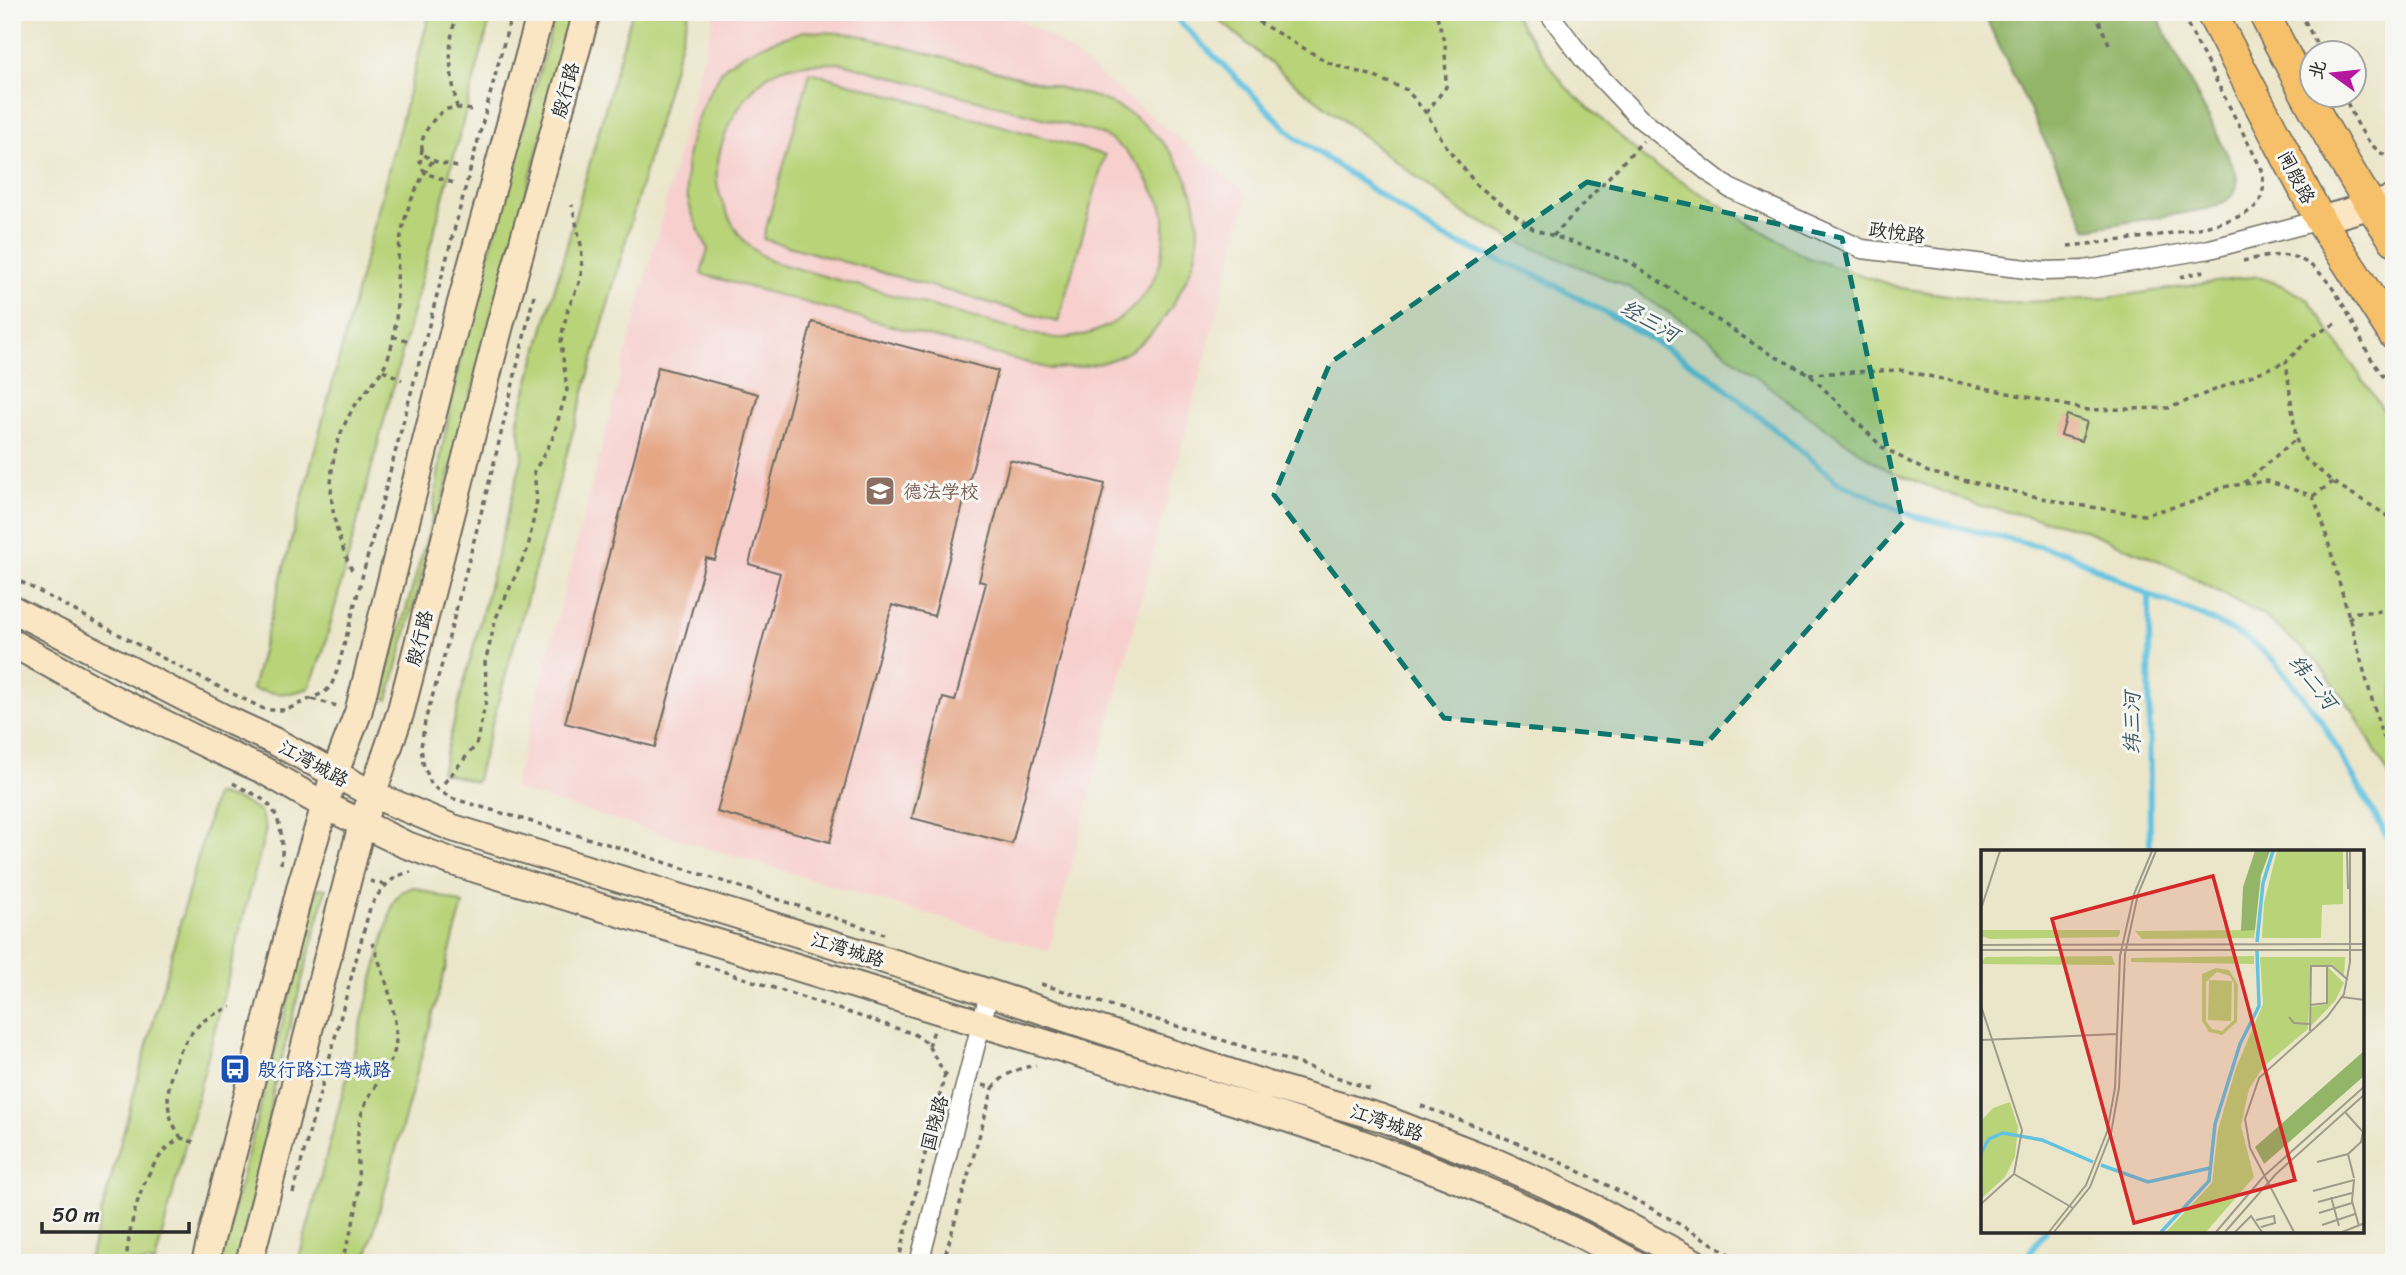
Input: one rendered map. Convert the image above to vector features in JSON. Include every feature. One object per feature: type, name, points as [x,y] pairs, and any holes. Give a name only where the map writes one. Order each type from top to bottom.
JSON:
[{"type":"main road","name":"闸殷路","points":[[2211,12],[2320,220],[2394,335]]},
{"type":"main road","points":[[2263,12],[2284,54],[2382,202],[2394,240]]},
{"type":"main road","points":[[2254,94],[2270,96],[2284,89],[2287,80],[2284,54]]},
{"type":"street","points":[[205,1263],[301,885],[334,775],[358,713],[458,310],[541,12]]},
{"type":"street","name":"殷行路","points":[[249,1263],[362,824],[400,715],[496,338],[587,12]]},
{"type":"street","name":"政悦路","points":[[1548,12],[1584,60],[1639,118],[1729,188],[1861,249],[2043,271],[2084,270],[2210,249],[2320,220]]},
{"type":"street","points":[[2320,220],[2382,202]]},
{"type":"street","name":"江湾城路","points":[[12,609],[274,741],[374,795],[453,828],[950,980],[1268,1085],[1382,1118],[1545,1184],[1695,1263]]},
{"type":"street","name":"江湾城路","points":[[12,643],[106,695],[263,770],[324,806],[404,844],[453,862],[981,1023],[1373,1147],[1535,1211],[1634,1263]]},
{"type":"street","name":"国晓路","points":[[919,1263],[989,994]]},
{"type":"path","points":[[457,108],[449,63],[458,12]]},
{"type":"path","points":[[12,578],[266,709],[286,710],[325,692],[331,686],[512,12]]},
{"type":"path","points":[[1241,12],[1334,65],[1370,75],[1407,90],[1476,184],[1533,229],[1630,262],[1763,350],[1810,374],[1882,446],[1928,472],[2064,503],[2144,514],[2196,501],[2222,486],[2267,481],[2313,496]]},
{"type":"path","points":[[1426,113],[1446,87],[1445,45],[1436,12]]},
{"type":"path","points":[[2095,12],[2109,44]]},
{"type":"path","name":"闸殷路","points":[[2068,246],[2186,231],[2247,213],[2254,208],[2262,192],[2264,182],[2257,159],[2181,12]]},
{"type":"path","points":[[2300,12],[2314,38]]},
{"type":"path","points":[[2350,108],[2366,139],[2380,152],[2394,159]]},
{"type":"path","points":[[453,183],[425,173],[420,164],[424,135],[433,121],[446,110],[472,110]]},
{"type":"path","points":[[1553,236],[1654,130]]},
{"type":"path","points":[[422,147],[425,155],[433,160],[457,167]]},
{"type":"path","points":[[352,570],[339,544],[332,515],[330,485],[335,446],[352,410],[383,370],[393,337],[398,302],[398,259],[408,205],[433,160]]},
{"type":"path","points":[[444,783],[476,745],[487,697],[485,663],[496,618],[528,548],[537,500],[534,472],[552,440],[566,390],[562,355],[563,329],[581,278],[582,259],[572,205]]},
{"type":"path","points":[[2232,264],[2283,256],[2298,258],[2315,271],[2337,294],[2372,360],[2394,392]]},
{"type":"path","points":[[2180,277],[2219,267]]},
{"type":"path","points":[[425,721],[488,489],[536,286]]},
{"type":"path","points":[[1810,374],[1900,370],[2088,410],[2169,408],[2286,362],[2312,337],[2335,324]]},
{"type":"path","points":[[393,337],[411,342]]},
{"type":"path","points":[[2286,362],[2296,439],[2303,457],[2333,482],[2388,516],[2394,523]]},
{"type":"path","points":[[383,370],[402,380]]},
{"type":"path","points":[[2242,484],[2296,439]]},
{"type":"path","points":[[2313,496],[2333,482]]},
{"type":"path","points":[[2313,496],[2381,732],[2394,756]]},
{"type":"path","points":[[2348,620],[2357,612],[2394,608]]},
{"type":"path","points":[[231,783],[267,803],[273,811],[282,839],[282,861]]},
{"type":"path","points":[[291,1198],[370,908],[390,880],[400,874],[419,873]]},
{"type":"path","points":[[341,1263],[358,1196],[358,1127],[361,1113],[364,1101],[393,1055],[396,1036],[387,978],[372,943]]},
{"type":"path","points":[[686,959],[914,1034],[926,1042],[945,1074],[993,1088]]},
{"type":"path","points":[[196,1143],[181,1138],[170,1117],[170,1080],[174,1063],[185,1041],[202,1021],[231,1007]]},
{"type":"path","points":[[943,1263],[993,1088],[1003,1076],[1014,1069],[1047,1066]]},
{"type":"path","points":[[898,1263],[945,1074]]},
{"type":"path","points":[[126,1263],[133,1217],[142,1188],[158,1160],[173,1142],[181,1138]]},
{"type":"highlighted area","points":[[1587,182],[1842,238],[1903,522],[1706,744],[1444,718],[1274,495],[1330,363]]},
{"type":"shaded area","name":"德法学校","points":[[715,12],[1005,12],[1053,38],[1248,194],[1049,951],[513,789]]},
{"type":"green space","points":[[430,12],[492,12],[323,652],[309,688],[280,693],[252,689]]},
{"type":"green space","points":[[556,12],[575,12],[388,700],[381,696],[432,520],[441,454],[461,354]]},
{"type":"green space","points":[[632,12],[689,12],[476,782],[441,772],[523,455],[518,420]]},
{"type":"green space","points":[[1210,12],[1512,12],[1565,86],[1647,161],[1806,257],[1901,288],[2000,303],[2107,298],[2256,276],[2308,299],[2394,426],[2394,784],[2353,711],[2315,659],[2264,616],[2169,565],[2082,529],[1978,505],[1887,470],[1798,409],[1706,337],[1630,288],[1521,243],[1462,212],[1284,75]]},
{"type":"green space","points":[[1983,12],[2155,12],[2234,168],[2237,184],[2232,195],[2207,209],[2087,229]]},
{"type":"green space","points":[[805,31],[854,34],[1099,98],[1132,115],[1148,128],[1174,156],[1184,172],[1196,207],[1198,226],[1197,247],[1189,273],[1159,324],[1145,340],[1118,357],[1076,367],[1050,369],[701,274],[708,249],[690,207],[686,165],[701,109],[726,66],[734,60],[753,49]],"holes":[[[842,63],[1101,134],[1119,145],[1132,158],[1144,173],[1159,201],[1164,219],[1162,253],[1148,290],[1121,318],[1085,335],[1065,338],[1033,334],[770,261],[748,245],[738,233],[718,188],[719,155],[732,121],[752,90],[765,78],[786,67]]]},
{"type":"green space","points":[[810,72],[1105,155],[1058,322],[763,239]]},
{"type":"green space","points":[[215,794],[241,801],[260,812],[266,829],[155,1263],[88,1263]]},
{"type":"green space","points":[[413,887],[463,904],[365,1263],[298,1263],[393,903],[401,892]]},
{"type":"green space","points":[[318,888],[326,889],[274,1087],[258,1183],[237,1263],[219,1263]]},
{"type":"building","points":[[812,322],[998,371],[934,616],[892,605],[830,842],[717,812],[780,573],[749,564]]},
{"type":"building","points":[[658,367],[758,394],[715,560],[706,558],[655,747],[565,723]]},
{"type":"building","points":[[2067,415],[2087,422],[2081,441],[2061,435]]},
{"type":"building","points":[[1010,460],[1105,484],[1012,844],[912,818],[943,698],[955,701],[986,583],[979,581]]},
{"type":"waterway","name":"经三河","points":[[1170,12],[1294,136],[1440,236],[1540,277],[1628,325],[1712,377],[1838,482],[1913,516],[2067,553],[2149,595],[2201,615],[2246,638],[2275,661],[2321,720],[2394,849]]},
{"type":"waterway","name":"纬三河","points":[[2149,595],[2150,850]]},
{"type":"waterway","name":"纬三河","points":[[2022,1263],[2044,1233]]},
{"type":"place","name":"德法学校","points":[[880,491]]},
{"type":"place","name":"殷行路江湾城路","points":[[235,1069]]},
{"type":"water label","name":"纬二河","points":[[2313,682]]}]
